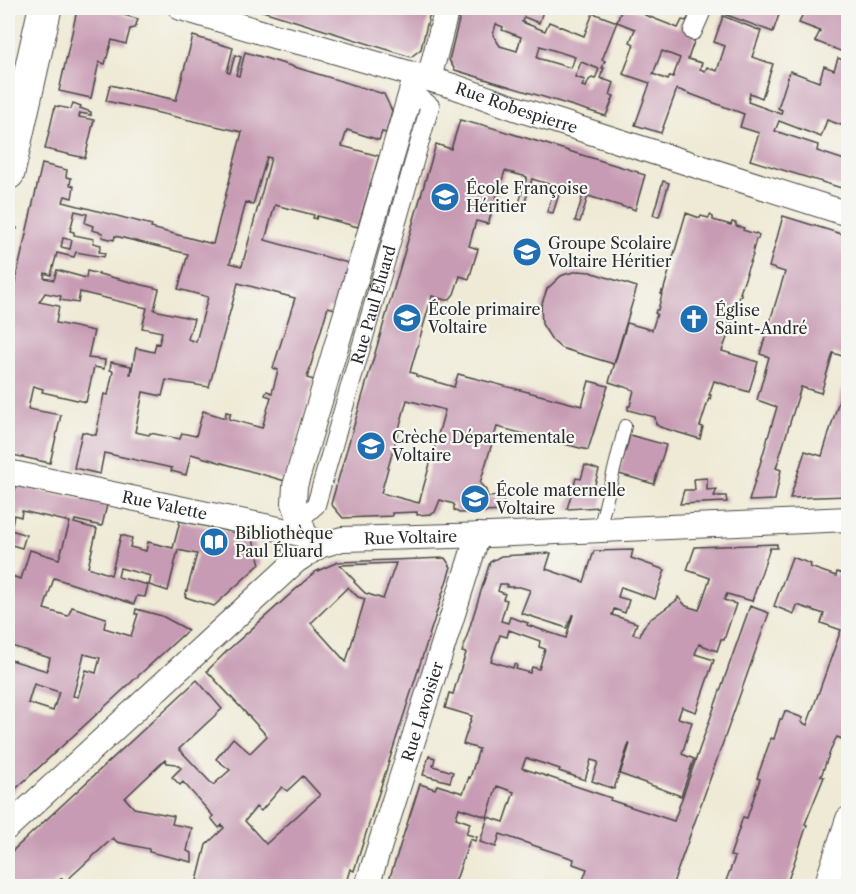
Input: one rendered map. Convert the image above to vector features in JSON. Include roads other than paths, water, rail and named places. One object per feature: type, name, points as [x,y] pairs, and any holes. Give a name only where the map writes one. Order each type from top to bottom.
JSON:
[{"type":"main road","points":[[8,173],[45,8]]},
{"type":"street","name":"Rue Robespierre","points":[[181,8],[277,37],[316,46],[419,82],[453,86],[515,108],[849,214]]},
{"type":"street","name":"Rue Paul Éluard","points":[[308,534],[294,503],[295,486],[419,82],[447,8]]},
{"type":"street","points":[[693,31],[703,8]]},
{"type":"street","name":"Rue Valette","points":[[8,472],[308,534]]},
{"type":"street","name":"Rue Voltaire","points":[[8,827],[296,561],[308,534],[342,539],[849,519]]},
{"type":"street","name":"Rue Lavoisier","points":[[367,886],[478,535]]},
{"type":"street","points":[[826,886],[849,819]]},
{"type":"lane","points":[[599,530],[625,426]]},
{"type":"place","name":"École Françoise Héritier","points":[[445,197]]},
{"type":"place","name":"Groupe Scolaire Voltaire Héritier","points":[[527,252]]},
{"type":"place","name":"École primaire Voltaire","points":[[407,318]]},
{"type":"place","name":"Église Saint-André","points":[[694,319]]},
{"type":"place","name":"Crèche Départementale Voltaire","points":[[371,446]]},
{"type":"place","name":"École maternelle Voltaire","points":[[475,499]]},
{"type":"place","name":"Bibliothèque Paul Éluard","points":[[214,542]]}]
